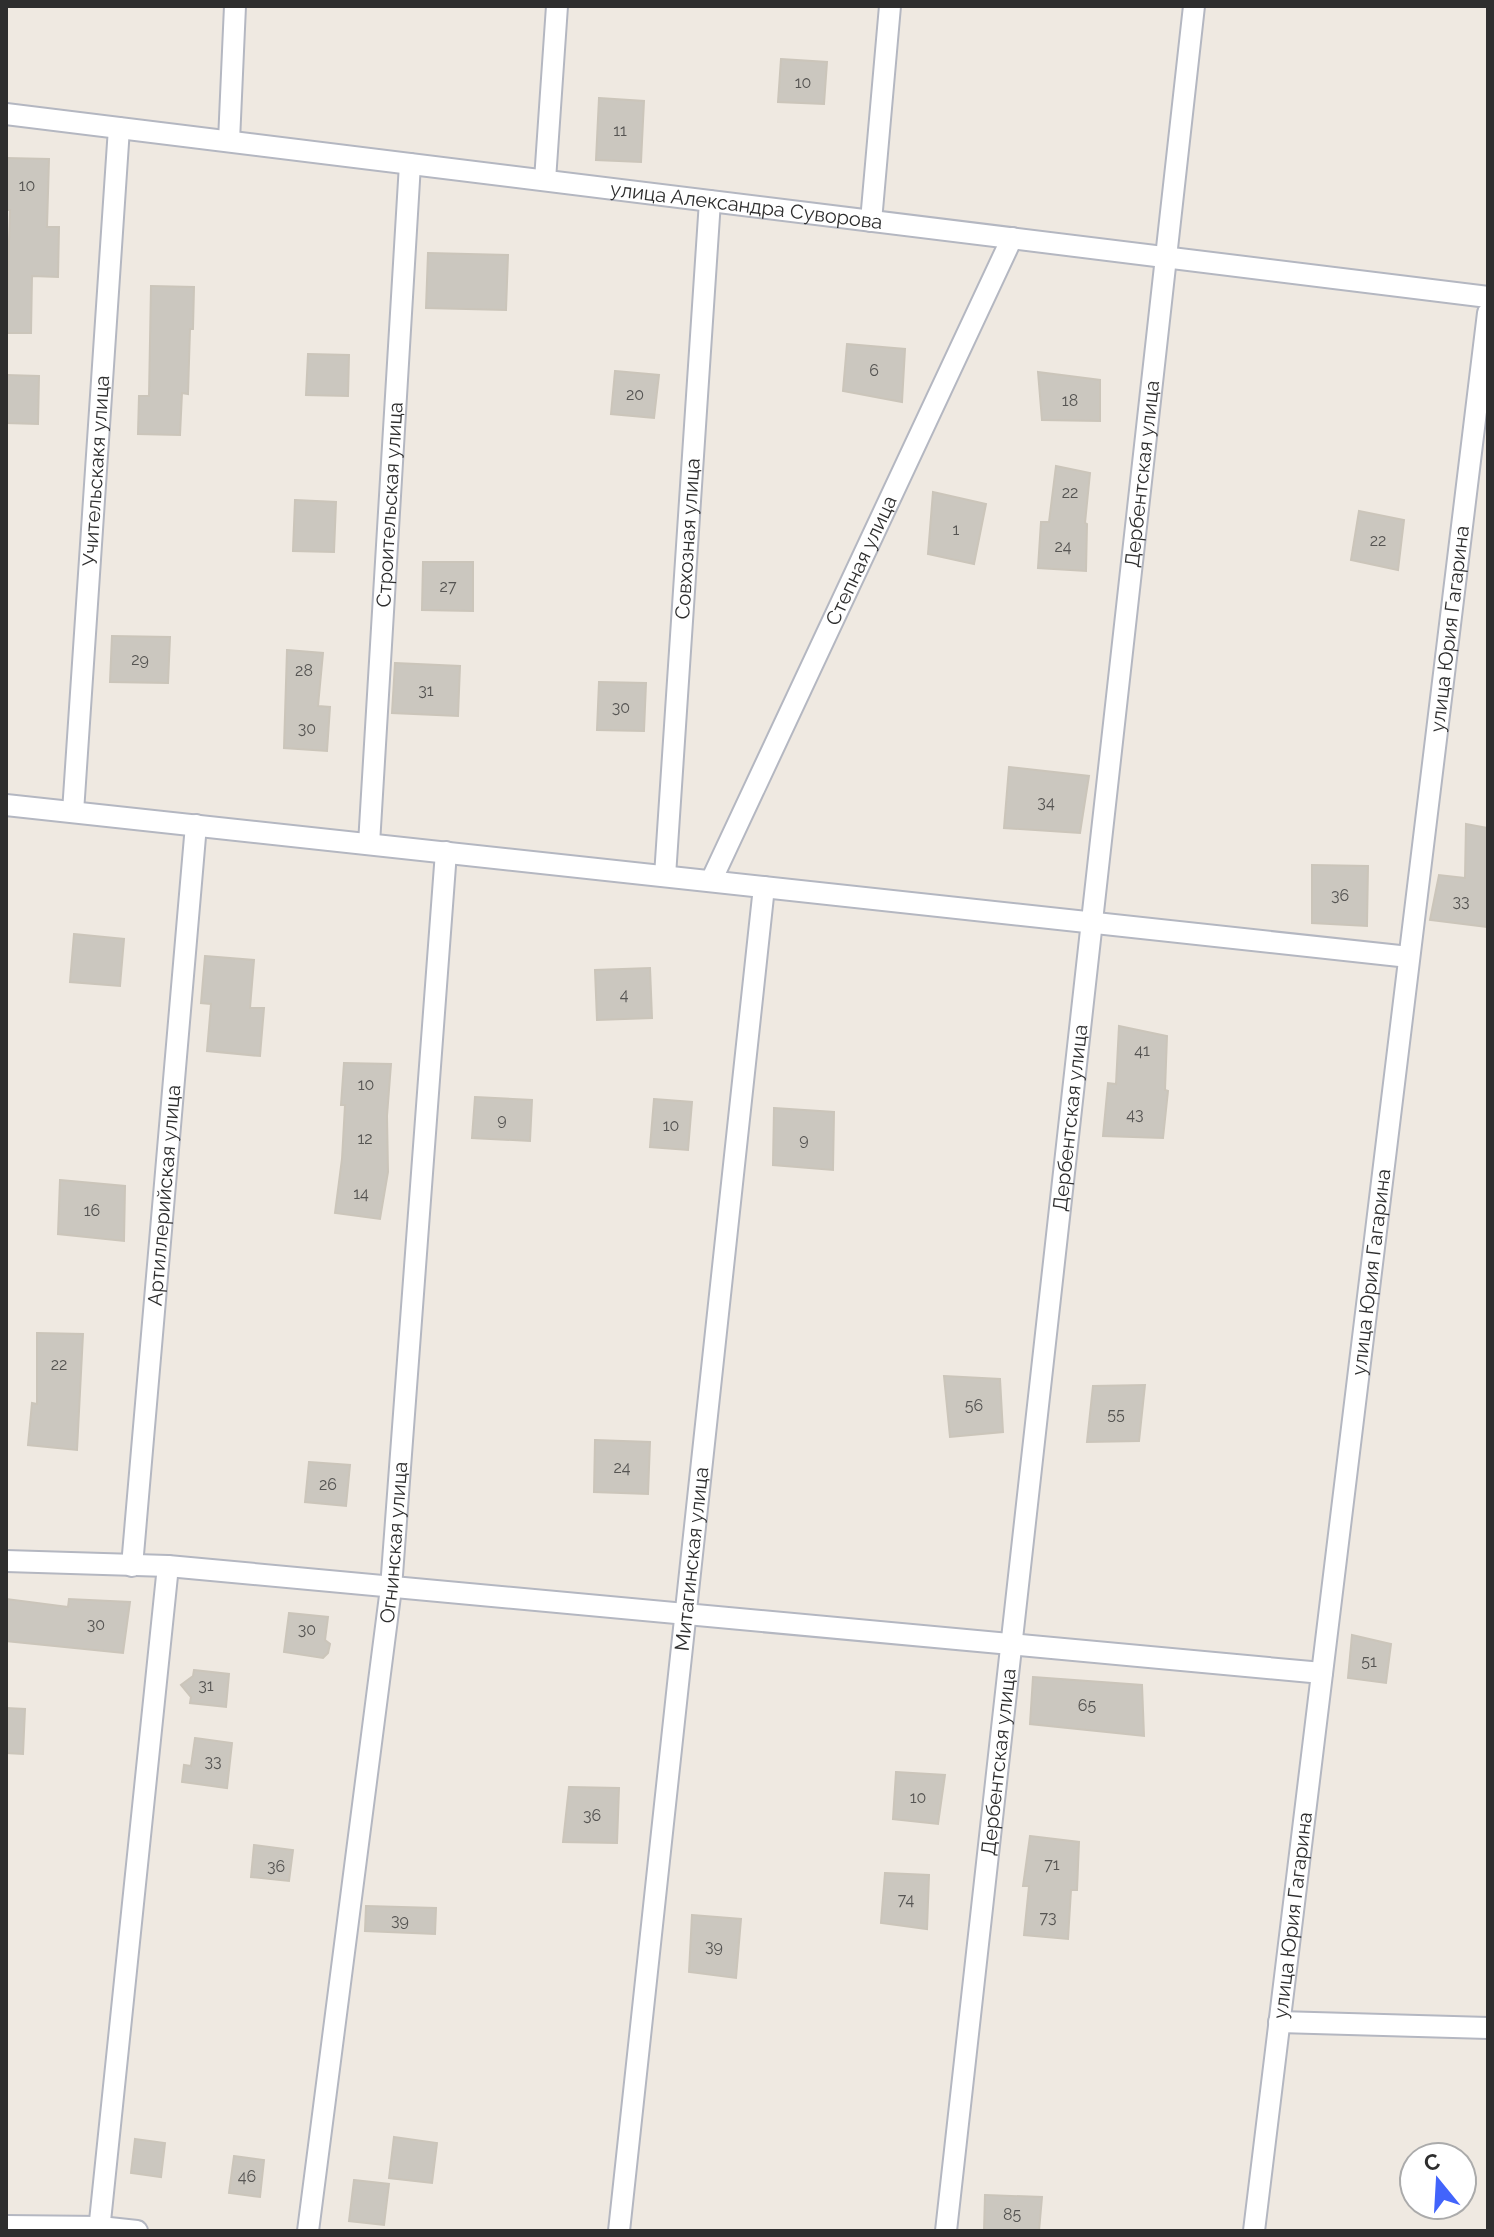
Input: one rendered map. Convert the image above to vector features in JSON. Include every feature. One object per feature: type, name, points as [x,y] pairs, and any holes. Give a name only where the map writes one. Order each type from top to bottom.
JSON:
[{"type":"street","points":[[229,141],[235,6]]},
{"type":"street","points":[[545,180],[557,6]]},
{"type":"street","points":[[871,221],[890,6]]},
{"type":"street","name":"Дербентская улица","points":[[946,2231],[1194,6]]},
{"type":"street","name":"улица Александра Суворова","points":[[6,114],[1488,297]]},
{"type":"street","name":"Учительскакя улица","points":[[73,812],[119,128]]},
{"type":"street","name":"Строительская улица","points":[[369,844],[410,164]]},
{"type":"street","name":"Совхозная улица","points":[[665,876],[710,201]]},
{"type":"street","name":"Степная улица","points":[[711,881],[1012,238]]},
{"type":"street","name":"улица Юрия Гагарина","points":[[1254,2231],[1488,313]]},
{"type":"street","points":[[6,805],[1409,957]]},
{"type":"street","name":"Артиллерийская улица","points":[[132,1566],[196,825]]},
{"type":"street","name":"Огнинская улица","points":[[308,2231],[391,1588],[446,852]]},
{"type":"street","name":"Митагинская улица","points":[[619,2231],[764,887]]},
{"type":"street","points":[[6,1561],[168,1566],[1322,1673]]},
{"type":"street","points":[[100,2229],[168,1566]]},
{"type":"street","points":[[1279,2022],[1488,2028]]},
{"type":"street","points":[[6,2226],[137,2231]]},
{"type":"building","points":[[781,59],[827,62],[824,104],[778,102]]},
{"type":"building","points":[[599,98],[644,101],[641,162],[596,160]]},
{"type":"building","points":[[6,158],[49,159],[47,227],[59,227],[58,277],[32,276],[31,333],[6,333],[10,210],[6,210]]},
{"type":"building","points":[[428,253],[508,255],[506,310],[426,308]]},
{"type":"building","points":[[151,286],[194,287],[188,394],[182,393],[180,435],[138,434],[139,396],[149,396]]},
{"type":"building","points":[[847,344],[905,349],[902,402],[843,391]]},
{"type":"building","points":[[308,354],[349,355],[348,396],[306,395]]},
{"type":"building","points":[[615,371],[659,375],[654,418],[611,414]]},
{"type":"building","points":[[1038,372],[1100,380],[1100,421],[1042,420]]},
{"type":"building","points":[[6,375],[39,376],[38,424],[6,423]]},
{"type":"building","points":[[1056,466],[1090,473],[1085,523],[1086,571],[1038,568],[1041,522],[1049,522]]},
{"type":"building","points":[[933,492],[986,504],[974,564],[928,554]]},
{"type":"building","points":[[295,500],[336,502],[334,552],[293,551]]},
{"type":"building","points":[[1359,511],[1404,520],[1398,570],[1351,560]]},
{"type":"building","points":[[423,562],[473,562],[473,611],[422,610]]},
{"type":"building","points":[[112,636],[170,637],[168,683],[110,682]]},
{"type":"building","points":[[287,650],[323,653],[318,706],[330,707],[327,751],[284,748]]},
{"type":"building","points":[[395,663],[460,666],[458,716],[392,713]]},
{"type":"building","points":[[599,682],[646,683],[644,731],[597,730]]},
{"type":"building","points":[[1009,767],[1089,776],[1080,833],[1004,828]]},
{"type":"building","points":[[1466,824],[1488,828],[1488,927],[1430,920],[1439,875],[1465,878]]},
{"type":"building","points":[[1312,865],[1368,866],[1367,926],[1312,923]]},
{"type":"building","points":[[74,934],[124,939],[120,986],[70,982]]},
{"type":"building","points":[[205,956],[254,960],[250,1008],[264,1008],[260,1056],[207,1051],[211,1004],[201,1003]]},
{"type":"building","points":[[650,968],[652,1018],[597,1020],[595,970]]},
{"type":"building","points":[[1119,1026],[1167,1036],[1165,1090],[1168,1091],[1163,1138],[1103,1136],[1108,1083],[1116,1084]]},
{"type":"building","points":[[344,1063],[391,1064],[387,1116],[388,1172],[380,1219],[335,1213],[342,1159]]},
{"type":"building","points":[[475,1097],[532,1100],[530,1141],[472,1138]]},
{"type":"building","points":[[654,1099],[692,1102],[688,1150],[650,1147]]},
{"type":"building","points":[[774,1108],[834,1112],[833,1170],[773,1165]]},
{"type":"building","points":[[60,1180],[125,1186],[124,1241],[58,1234]]},
{"type":"building","points":[[37,1333],[83,1334],[77,1450],[28,1445],[32,1403],[37,1404]]},
{"type":"building","points":[[944,1376],[1000,1379],[1003,1432],[950,1437]]},
{"type":"building","points":[[1145,1385],[1139,1441],[1087,1442],[1093,1386]]},
{"type":"building","points":[[595,1440],[650,1442],[648,1494],[594,1492]]},
{"type":"building","points":[[309,1462],[350,1465],[346,1506],[305,1502]]},
{"type":"building","points":[[6,1599],[68,1607],[69,1599],[130,1602],[123,1653],[6,1641]]},
{"type":"building","points":[[289,1613],[328,1617],[325,1640],[330,1644],[323,1658],[284,1652]]},
{"type":"building","points":[[1352,1635],[1391,1644],[1386,1683],[1348,1678]]},
{"type":"building","points":[[194,1670],[229,1674],[226,1707],[190,1703],[191,1697],[181,1685],[193,1676]]},
{"type":"building","points":[[1033,1677],[1142,1685],[1144,1736],[1030,1724]]},
{"type":"building","points":[[6,1708],[25,1709],[23,1754],[6,1753]]},
{"type":"building","points":[[195,1738],[232,1743],[227,1788],[182,1782],[184,1765],[191,1766]]},
{"type":"building","points":[[896,1772],[945,1775],[938,1824],[893,1819]]},
{"type":"building","points":[[569,1787],[619,1788],[617,1843],[563,1842]]},
{"type":"building","points":[[1030,1836],[1079,1842],[1077,1890],[1071,1890],[1068,1939],[1024,1935],[1029,1886],[1023,1886]]},
{"type":"building","points":[[254,1845],[293,1850],[289,1881],[251,1877]]},
{"type":"building","points":[[885,1873],[929,1875],[927,1929],[881,1923]]},
{"type":"building","points":[[366,1906],[436,1908],[435,1934],[365,1931]]},
{"type":"building","points":[[692,1915],[741,1919],[736,1978],[689,1972]]},
{"type":"building","points":[[394,2137],[437,2143],[432,2183],[389,2178]]},
{"type":"building","points":[[135,2139],[165,2143],[161,2177],[131,2173]]},
{"type":"building","points":[[234,2156],[264,2160],[260,2197],[229,2193]]},
{"type":"building","points":[[354,2180],[389,2184],[384,2225],[349,2221]]},
{"type":"building","points":[[985,2195],[1042,2197],[1039,2231],[984,2231]]}]
